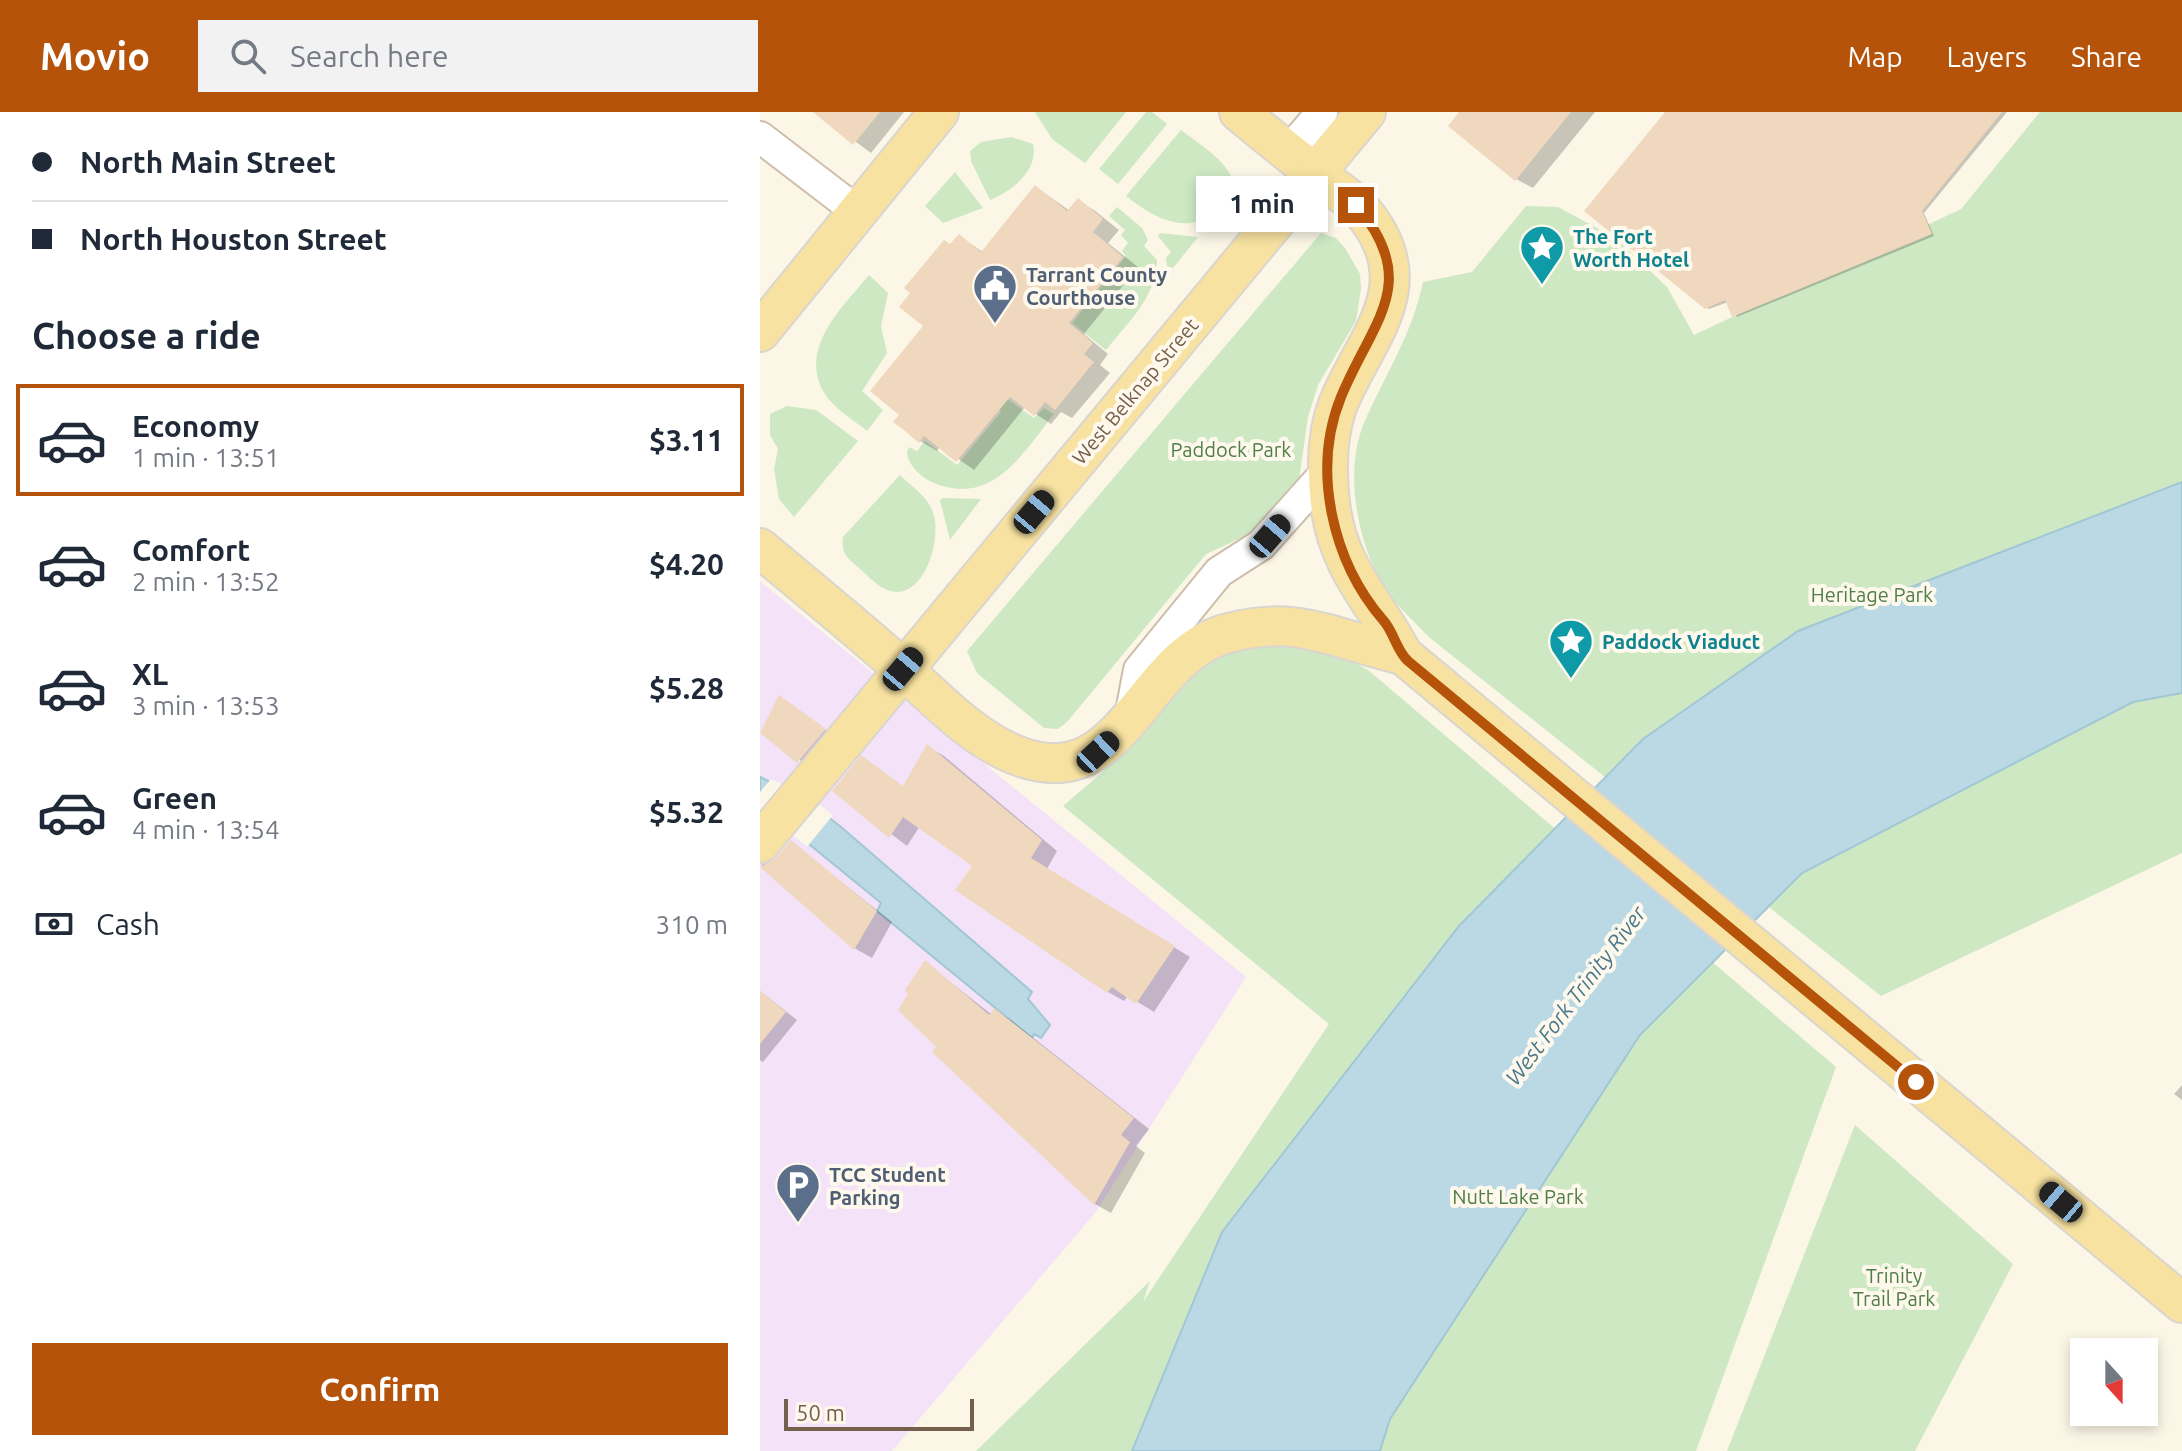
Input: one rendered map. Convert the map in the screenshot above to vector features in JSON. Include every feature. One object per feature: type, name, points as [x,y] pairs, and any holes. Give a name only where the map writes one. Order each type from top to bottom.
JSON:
[{"type":"main road","points":[[760,332],[939,112]]},
{"type":"main road","points":[[1239,112],[1356,205],[1380,236],[1390,269],[1385,307],[1335,415],[1328,470],[1331,509],[1342,555],[1368,603],[1386,623],[1406,658],[2182,1303]]},
{"type":"main road","name":"West Belknap Street","points":[[760,843],[903,669],[1302,163],[1366,112]]},
{"type":"main road","points":[[760,548],[996,746],[1021,757],[1047,763],[1081,761],[1098,752],[1161,679],[1189,653],[1223,635],[1250,628],[1279,626],[1329,631],[1366,647],[1406,658]]},
{"type":"street","points":[[1302,163],[1322,112]]},
{"type":"street","points":[[760,137],[858,212]]},
{"type":"street","points":[[1130,718],[1139,670],[1149,657],[1219,572],[1261,545],[1328,470]]},
{"type":"shaded area","points":[[760,581],[1246,977],[1095,1213],[892,1451],[760,1451]]},
{"type":"green space","points":[[1035,112],[1126,112],[1085,163],[1052,139]]},
{"type":"green space","points":[[1146,112],[1152,112],[1167,124],[1118,184],[1099,169]]},
{"type":"green space","name":"Heritage Park","points":[[2040,112],[2182,112],[2182,853],[1881,996],[1430,638],[1400,608],[1376,573],[1358,519],[1354,479],[1358,441],[1405,337],[1423,282],[1472,272],[1526,206],[1558,207],[1617,239],[1667,287],[1694,335],[1961,209]]},
{"type":"green space","points":[[1181,130],[1222,163],[1233,180],[1234,189],[1222,205],[1210,216],[1196,222],[1169,221],[1126,196]]},
{"type":"green space","points":[[1011,137],[1033,144],[1032,162],[1015,185],[990,200],[971,161],[970,151],[981,142]]},
{"type":"green space","points":[[955,172],[983,208],[943,223],[925,206]]},
{"type":"green space","points":[[1117,207],[1142,228],[1148,240],[1144,246],[1157,260],[1152,286],[1146,298],[1106,350],[1072,323],[1126,256],[1122,251],[1128,243],[1121,235],[1125,230],[1109,216]]},
{"type":"green space","points":[[1160,233],[1198,237],[1173,268],[1167,266],[1166,258],[1171,252],[1158,236]]},
{"type":"green space","name":"Paddock Park","points":[[1321,233],[1336,238],[1345,248],[1360,274],[1361,289],[1356,321],[1318,385],[1308,417],[1299,480],[1254,532],[1206,554],[1067,722],[1058,729],[1044,728],[977,673],[967,651]]},
{"type":"green space","points":[[869,275],[888,293],[881,326],[887,353],[862,391],[883,410],[867,431],[825,394],[818,377],[816,360],[827,329]]},
{"type":"green space","points":[[1006,398],[1034,418],[1044,408],[1054,414],[1004,472],[990,482],[973,488],[955,489],[929,481],[913,467],[907,452],[909,447],[917,451],[925,441],[957,465],[1001,412],[998,408]]},
{"type":"green space","points":[[787,406],[816,410],[858,441],[794,517],[779,499],[774,469],[778,449],[770,435],[770,414]]},
{"type":"green space","points":[[900,475],[927,501],[933,512],[935,539],[932,554],[919,581],[909,589],[897,592],[880,586],[851,561],[844,551],[843,537]]},
{"type":"green space","points":[[981,499],[950,540],[940,500]]},
{"type":"green space","name":"Nutt Lake Park","points":[[1281,644],[1336,653],[1368,670],[1836,1067],[1696,1451],[976,1451],[1150,1281],[1143,1302],[1329,1024],[1063,806],[1120,756],[1191,676],[1227,654]]},
{"type":"green space","name":"Trinity Trail Park","points":[[1855,1125],[2013,1264],[1915,1451],[1727,1451]]},
{"type":"water","name":"West Fork Trinity River","points":[[2182,482],[2182,693],[2133,702],[1802,873],[1640,1035],[1390,1419],[1380,1451],[1132,1451],[1222,1232],[1459,926],[1643,739],[1798,631]]},
{"type":"water","points":[[760,777],[805,799],[841,827],[1032,992],[1028,999],[1050,1025],[1041,1038],[1034,1034],[1032,1038],[877,911],[881,903],[760,804]]},
{"type":"pier","points":[[771,779],[807,795],[833,815],[807,847],[760,809],[760,792]]},
{"type":"building","points":[[813,112],[880,112],[853,145]]},
{"type":"building","points":[[1459,112],[1571,112],[1515,181],[1448,126]]},
{"type":"building","points":[[1665,112],[2002,112],[1922,211],[1932,234],[1732,317],[1725,300],[1705,309],[1584,211]]},
{"type":"building","name":"Tarrant County Courthouse","points":[[1035,185],[1067,211],[1078,198],[1103,219],[1093,232],[1123,257],[1069,323],[1093,343],[1084,354],[1094,362],[1055,410],[1045,402],[1034,416],[1010,397],[956,462],[924,436],[919,443],[893,422],[899,415],[870,391],[923,326],[899,307],[910,293],[904,288],[944,240],[950,244],[959,234],[981,252]]},
{"type":"building","points":[[779,695],[826,729],[797,763],[760,733]]},
{"type":"building","points":[[927,744],[1042,840],[1031,858],[1175,946],[1136,1004],[1112,987],[1107,993],[955,890],[972,866],[903,817],[889,838],[832,791],[861,755],[903,786]]},
{"type":"building","points":[[791,840],[877,911],[854,950],[760,867],[776,858]]},
{"type":"building","points":[[925,960],[989,1015],[994,1008],[1134,1118],[1121,1135],[1130,1142],[1094,1205],[932,1052],[936,1047],[898,1010],[908,994],[905,990]]},
{"type":"building","points":[[760,991],[786,1012],[760,1044]]},
{"type":"place","name":"The Fort Worth Hotel","points":[[1542,286]]},
{"type":"place","name":"Tarrant County Courthouse","points":[[995,325]]},
{"type":"place","name":"Paddock Viaduct","points":[[1571,680]]},
{"type":"place","name":"TCC Student Parking","points":[[798,1224]]},
{"type":"route","points":[[1356,205],[1380,236],[1390,269],[1390,286],[1376,332],[1341,396],[1335,415],[1328,470],[1331,509],[1342,555],[1368,603],[1386,623],[1408,661],[1916,1082]]}]
